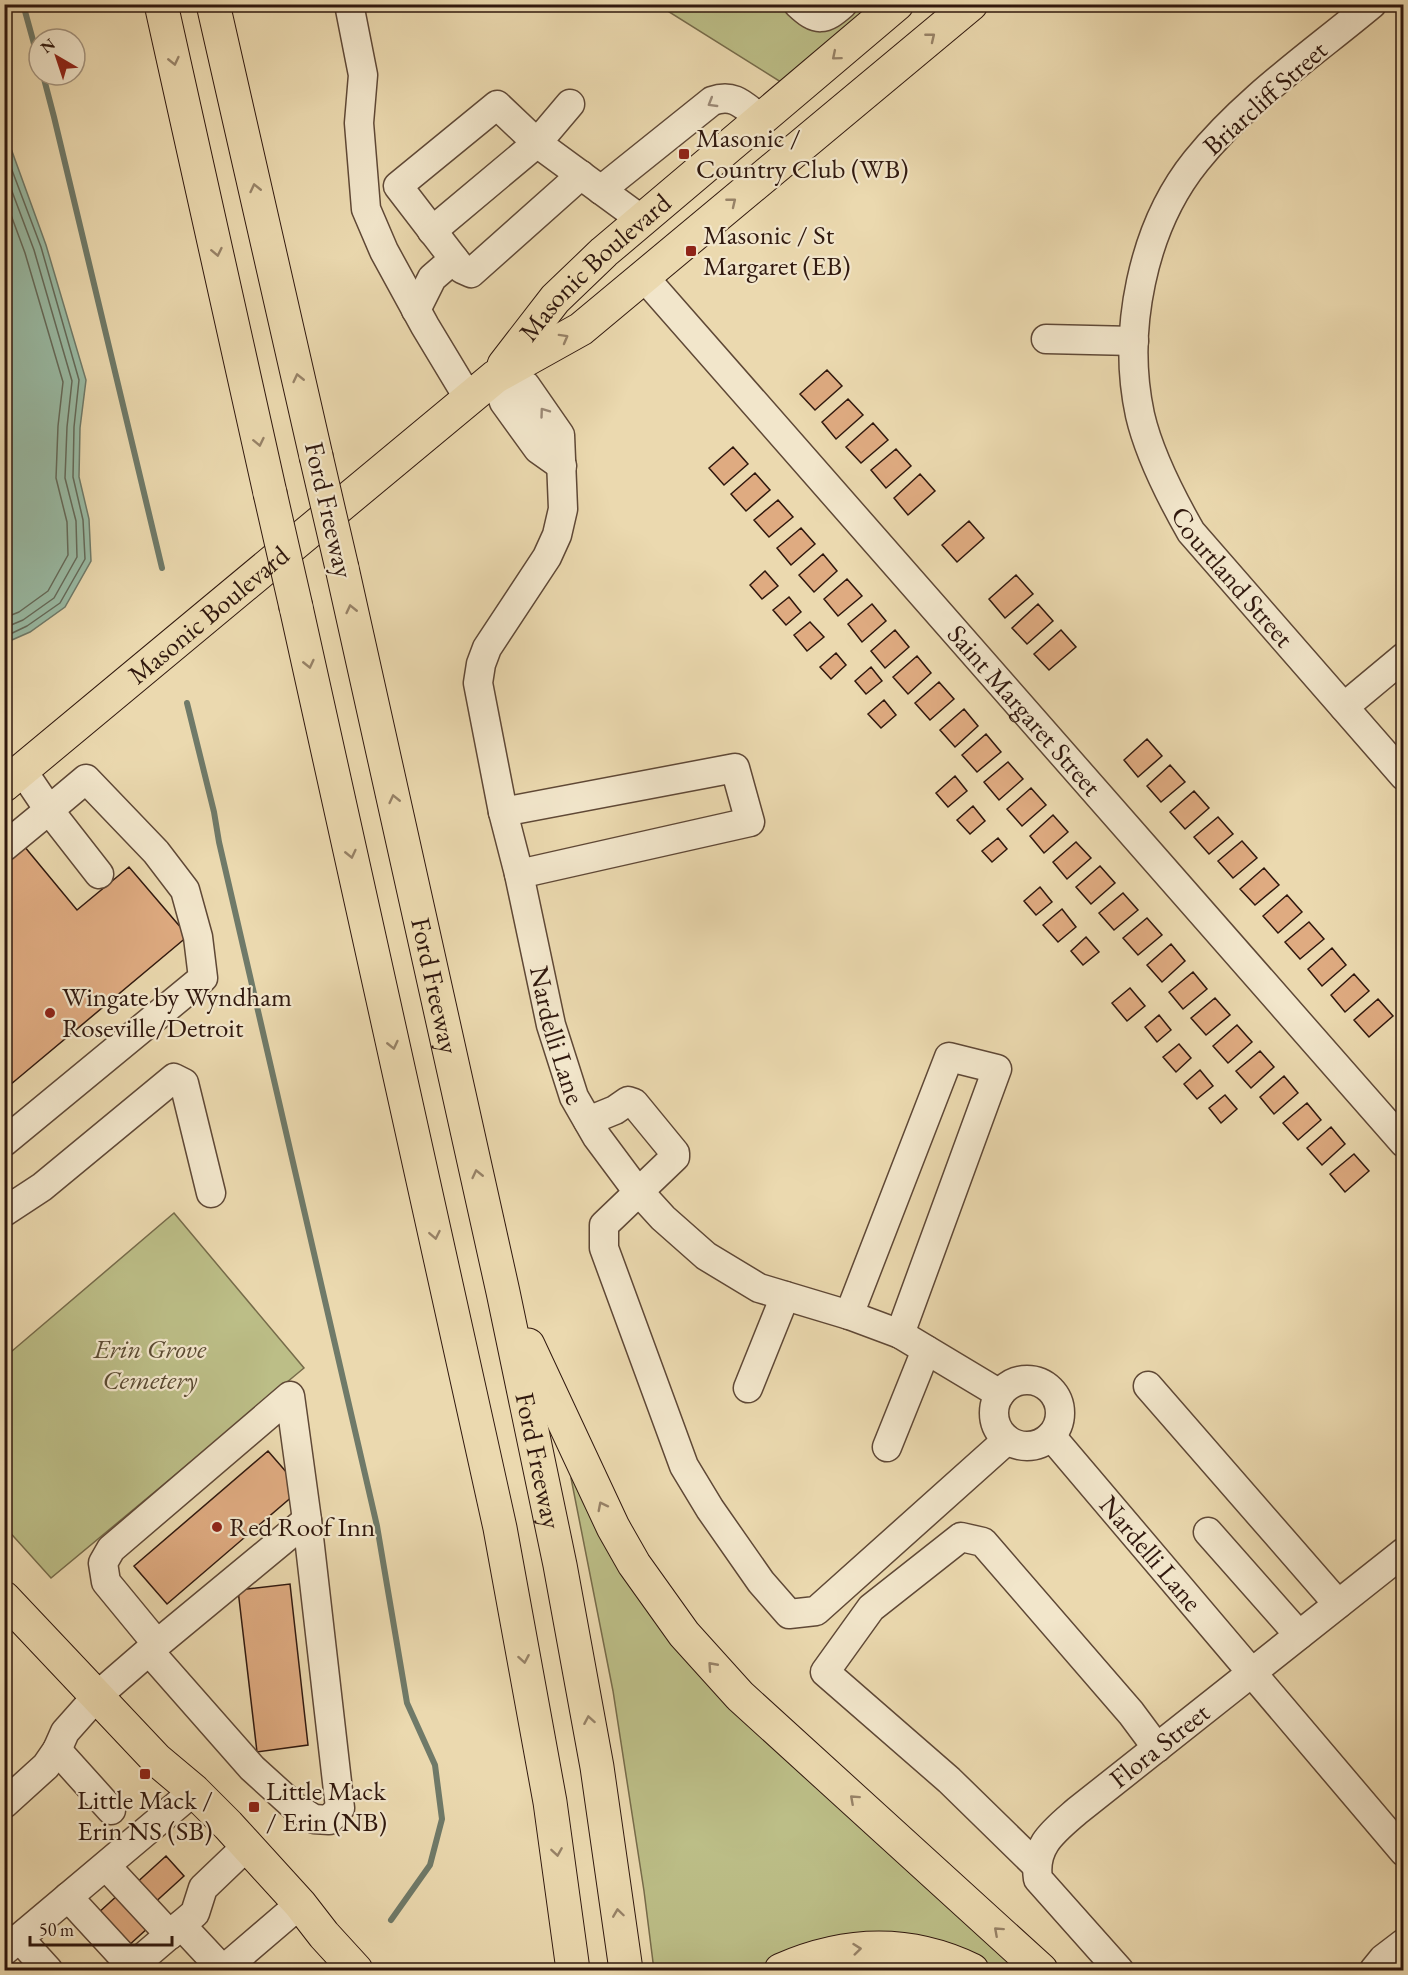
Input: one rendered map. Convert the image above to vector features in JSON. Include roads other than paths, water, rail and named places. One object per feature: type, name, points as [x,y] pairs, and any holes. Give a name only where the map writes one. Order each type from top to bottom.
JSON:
[{"type":"main road","name":"Ford Freeway","points":[[161,4],[500,1528],[550,1802],[573,1971]]},
{"type":"main road","name":"Ford Freeway","points":[[213,4],[342,568],[503,1292],[558,1554],[597,1767],[626,1971]]},
{"type":"main road","name":"Masonic Boulevard","points":[[495,376],[581,329],[971,4]]},
{"type":"main road","name":"Masonic Boulevard","points":[[13,778],[469,399],[495,376],[555,299],[611,246],[762,119],[878,15]]},
{"type":"main road","points":[[788,157],[810,125],[882,63],[887,52],[889,30],[878,15]]},
{"type":"main road","points":[[611,246],[622,273],[627,278],[643,276]]},
{"type":"main road","points":[[503,1292],[613,1527],[634,1564],[684,1634],[740,1696],[1041,1971]]},
{"type":"main road","points":[[4,1598],[157,1760],[194,1791],[247,1846],[300,1904],[356,1971]]},
{"type":"main road","points":[[781,1971],[807,1959],[836,1951],[870,1947],[900,1948],[925,1953],[949,1960],[972,1971]]},
{"type":"street","points":[[349,4],[363,75],[360,123],[366,209],[384,251],[469,399]]},
{"type":"street","points":[[798,4],[813,17],[825,18],[840,6],[878,15]]},
{"type":"street","name":"Briarcliff Street","points":[[1134,341],[1137,306],[1147,258],[1158,226],[1186,174],[1218,135],[1257,99],[1372,4]]},
{"type":"street","points":[[642,219],[591,182],[537,143],[497,105],[398,186],[462,269],[471,273],[591,182],[712,101],[726,97],[732,98],[762,119]]},
{"type":"street","points":[[432,231],[537,143],[570,104]]},
{"type":"street","points":[[416,310],[432,278],[454,259]]},
{"type":"street","name":"Saint Margaret Street","points":[[643,276],[1404,1143]]},
{"type":"street","points":[[1046,339],[1134,341]]},
{"type":"street","name":"Courtland Street","points":[[1134,341],[1135,380],[1140,416],[1168,488],[1186,524],[1404,776]]},
{"type":"street","name":"Nardelli Lane","points":[[495,376],[504,402],[538,449],[562,466],[563,509],[557,535],[547,557],[487,648],[481,664],[478,683],[503,812],[519,874],[551,1025],[574,1097],[597,1137],[639,1192],[663,1218],[706,1256],[759,1288],[849,1315],[900,1334],[1000,1394]]},
{"type":"street","points":[[1344,707],[1404,657]]},
{"type":"street","points":[[503,812],[735,768],[750,822],[519,874]]},
{"type":"street","points":[[13,778],[49,810],[99,874]]},
{"type":"street","points":[[4,847],[87,779],[156,852],[185,890],[198,937],[203,978],[4,1143]]},
{"type":"street","points":[[849,1315],[949,1057],[997,1069],[900,1334]]},
{"type":"street","points":[[4,1212],[42,1187],[174,1078],[184,1083],[211,1193]]},
{"type":"street","points":[[588,1121],[615,1110],[628,1101],[634,1103],[675,1153],[675,1157],[604,1225],[604,1248],[684,1466],[710,1509],[761,1582],[789,1614],[816,1611],[1007,1440]]},
{"type":"street","points":[[748,1388],[785,1296]]},
{"type":"street","points":[[887,1447],[926,1350]]},
{"type":"street","points":[[1023,1380],[1036,1381],[1048,1388],[1056,1398],[1060,1411],[1058,1424],[1051,1436],[1040,1444],[1029,1446],[1018,1445],[1007,1440],[999,1431],[994,1419],[995,1406],[1000,1394],[1010,1385],[1023,1380]]},
{"type":"street","points":[[1148,1386],[1338,1604]]},
{"type":"street","points":[[290,1396],[307,1520],[340,1808],[328,1820],[314,1819],[296,1807],[252,1768],[153,1647],[106,1582],[103,1563],[111,1549],[290,1396]]},
{"type":"street","name":"Nardelli Lane","points":[[1051,1436],[1404,1852]]},
{"type":"street","points":[[4,1804],[37,1776],[57,1750],[65,1732],[97,1696],[307,1520]]},
{"type":"street","points":[[1208,1532],[1299,1635]]},
{"type":"street","points":[[1119,1971],[1038,1879],[1036,1865],[949,1780],[825,1672],[872,1608],[960,1537],[983,1542],[1131,1713],[1157,1748]]},
{"type":"street","name":"Flora Street","points":[[1036,1865],[1039,1852],[1056,1829],[1404,1552]]},
{"type":"street","points":[[57,1750],[111,1810]]},
{"type":"street","points":[[48,1971],[12,1945],[194,1791]]},
{"type":"street","points":[[68,1896],[126,1960],[140,1960],[195,1913],[203,1888],[247,1846]]},
{"type":"street","points":[[106,1866],[223,1971],[300,1904]]},
{"type":"street","points":[[1374,1971],[1383,1959],[1404,1943]]},
{"type":"water","points":[[4,85],[9,143],[46,245],[86,380],[80,428],[79,477],[89,519],[91,561],[65,607],[30,632],[5,643]]},
{"type":"waterway","points":[[23,4],[29,27]]},
{"type":"waterway","points":[[46,87],[162,568]]},
{"type":"waterway","points":[[187,703],[377,1526],[407,1703],[435,1765],[442,1819],[430,1865],[391,1920]]},
{"type":"place","name":"Masonic / Country Club (WB)","points":[[684,154]]},
{"type":"place","name":"Masonic / St Margaret (EB)","points":[[691,251]]},
{"type":"place","name":"Wingate by Wyndham Roseville/Detroit","points":[[50,1013]]},
{"type":"place","name":"Red Roof Inn","points":[[217,1527]]},
{"type":"place","name":"Little Mack / Erin NS (SB)","points":[[145,1774]]},
{"type":"place","name":"Little Mack / Erin (NB)","points":[[254,1807]]},
{"type":"park label","name":"Erin Grove Cemetery","points":[[150,1364]]}]
